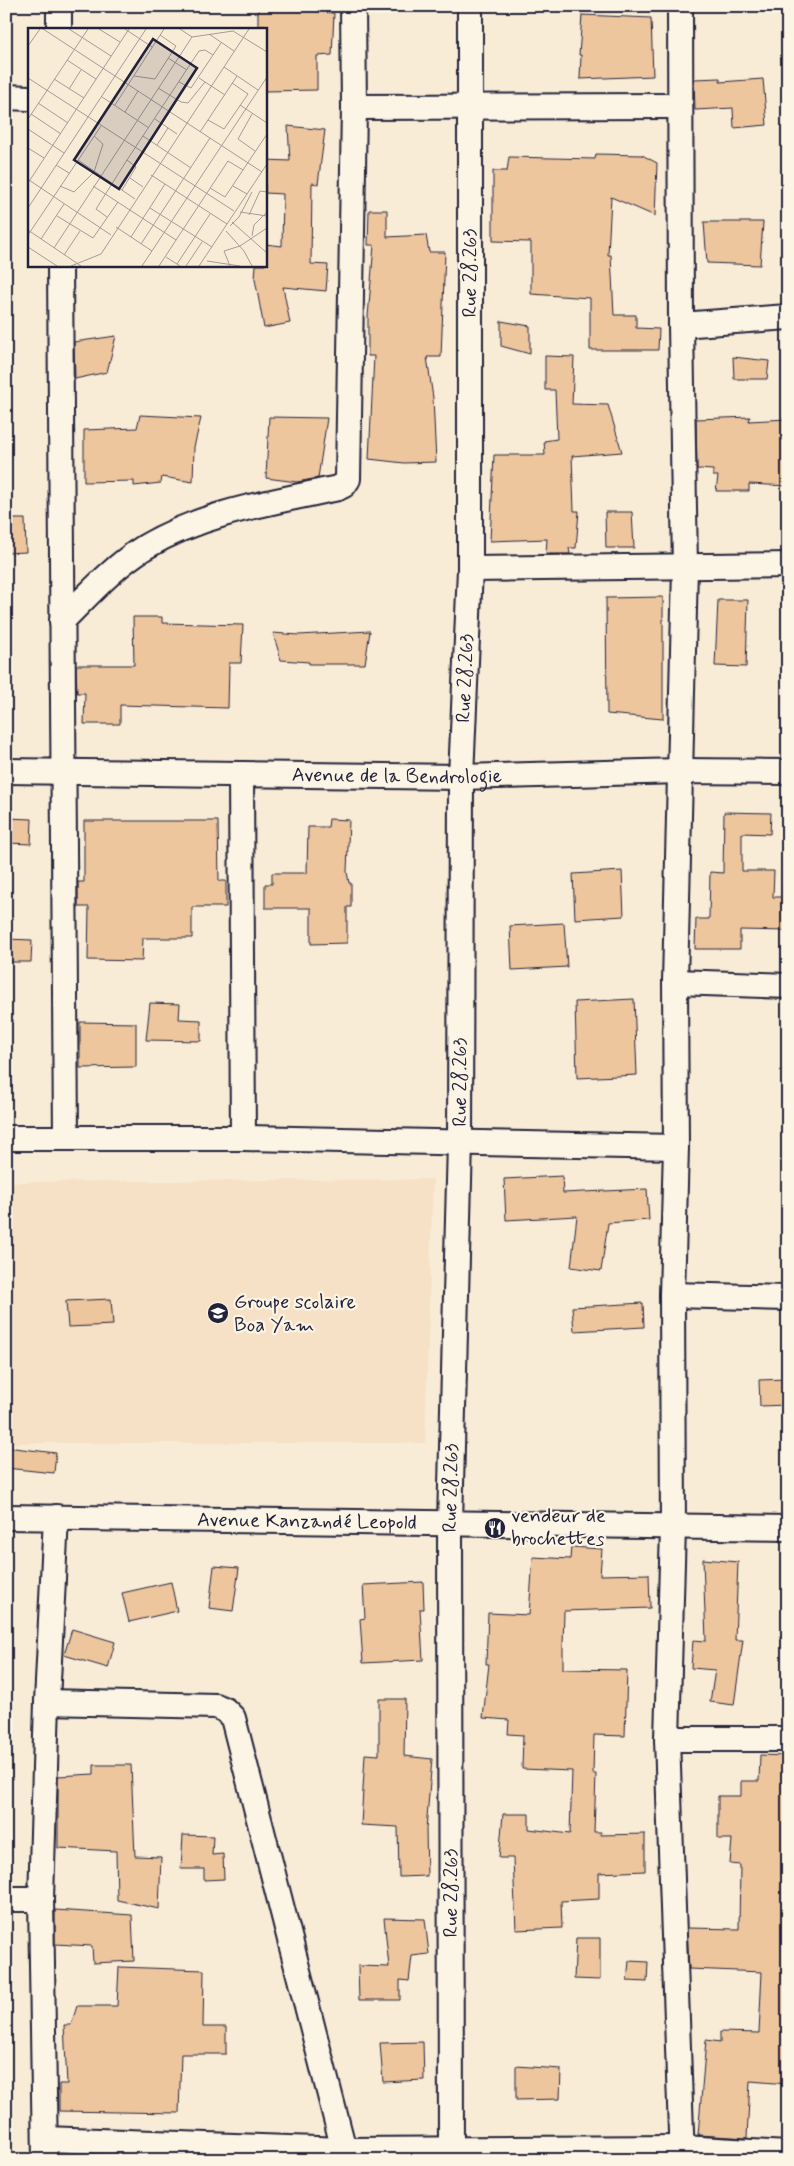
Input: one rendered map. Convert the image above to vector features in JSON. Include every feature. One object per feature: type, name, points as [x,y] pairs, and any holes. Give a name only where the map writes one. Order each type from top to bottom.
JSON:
[{"type":"street","points":[[59,6],[59,28]]},
{"type":"street","points":[[62,621],[102,580],[145,547],[222,513],[338,488],[344,485],[348,479],[354,107],[353,6]]},
{"type":"street","name":"Rue 28.263","points":[[451,2154],[450,1523],[460,1143],[461,778],[470,569],[470,6]]},
{"type":"street","points":[[680,6],[679,106],[685,568],[675,982],[676,1147],[672,1295],[673,1528],[667,1739],[682,2154]]},
{"type":"street","points":[[6,97],[28,98]]},
{"type":"street","points":[[354,107],[679,106]]},
{"type":"street","points":[[60,266],[66,1138]]},
{"type":"street","points":[[681,325],[788,317]]},
{"type":"street","points":[[470,569],[685,568],[788,565]]},
{"type":"street","name":"Avenue de la Bendrologie","points":[[6,771],[461,778],[680,772],[788,772]]},
{"type":"street","points":[[241,774],[243,1138]]},
{"type":"street","points":[[675,982],[788,986]]},
{"type":"street","points":[[6,1138],[243,1138],[676,1147]]},
{"type":"street","points":[[672,1295],[788,1298]]},
{"type":"street","name":"Avenue Kanzandé Leopold","points":[[6,1517],[673,1528],[788,1528]]},
{"type":"street","points":[[56,1517],[47,1702],[41,1899],[45,2150],[343,2155],[788,2154]]},
{"type":"street","points":[[47,1702],[216,1706],[225,1710],[233,1718],[343,2155]]},
{"type":"street","points":[[667,1739],[788,1740]]},
{"type":"street","points":[[6,1899],[41,1899]]},
{"type":"shaded area","name":"Groupe scolaire Boa Yam","points":[[433,1179],[425,1443],[6,1443],[6,1182]]},
{"type":"building","points":[[258,7],[334,13],[332,55],[317,56],[317,90],[266,91],[266,28],[265,26],[258,26]]},
{"type":"building","points":[[582,15],[651,18],[653,76],[580,79],[581,55],[579,55]]},
{"type":"building","points":[[720,78],[720,82],[763,79],[767,125],[734,128],[733,108],[695,110],[694,79]]},
{"type":"building","points":[[288,126],[325,130],[318,184],[312,183],[311,264],[328,265],[326,291],[283,287],[290,323],[264,328],[255,279],[256,266],[266,266],[266,244],[282,246],[283,194],[266,193],[266,160],[290,161]]},
{"type":"building","points":[[596,154],[642,155],[657,163],[655,216],[611,197],[608,255],[611,255],[614,315],[636,315],[636,328],[659,329],[658,350],[590,350],[590,298],[531,294],[531,242],[493,241],[493,171],[507,171],[509,157],[595,159]]},
{"type":"building","points":[[369,210],[387,210],[387,237],[426,235],[429,252],[445,252],[441,357],[427,357],[433,398],[436,462],[404,463],[369,459],[374,356],[368,356],[368,317],[374,245],[368,245]]},
{"type":"building","points":[[704,222],[763,222],[760,265],[707,263]]},
{"type":"building","points":[[501,321],[530,326],[530,354],[501,346]]},
{"type":"building","points":[[116,336],[107,372],[75,379],[74,342]]},
{"type":"building","points":[[545,356],[574,357],[572,404],[608,405],[622,452],[572,456],[574,511],[579,511],[576,548],[569,548],[570,554],[546,554],[547,539],[490,541],[494,455],[545,455],[544,441],[557,439],[555,390],[545,390]]},
{"type":"building","points":[[733,357],[769,361],[767,379],[734,379]]},
{"type":"building","points":[[140,415],[201,418],[194,447],[193,482],[162,477],[161,483],[134,486],[134,481],[84,482],[84,430],[137,428]]},
{"type":"building","points":[[269,417],[327,418],[318,478],[297,482],[266,478]]},
{"type":"building","points":[[750,417],[749,421],[788,419],[788,486],[749,484],[749,491],[716,491],[718,476],[713,476],[713,470],[697,469],[696,419]]},
{"type":"building","points":[[605,512],[632,512],[634,548],[606,548]]},
{"type":"building","points":[[6,519],[25,519],[26,552],[6,553]]},
{"type":"building","points":[[663,597],[663,719],[607,714],[606,598]]},
{"type":"building","points":[[718,600],[748,600],[746,667],[715,666]]},
{"type":"building","points":[[133,617],[162,617],[162,623],[243,625],[241,663],[229,663],[228,708],[120,705],[120,724],[84,724],[85,693],[77,693],[76,665],[134,665]]},
{"type":"building","points":[[370,631],[365,664],[309,664],[309,662],[281,660],[273,633],[299,635]]},
{"type":"building","points":[[724,812],[771,813],[770,834],[742,833],[742,871],[774,871],[773,897],[788,897],[788,931],[740,930],[740,949],[695,949],[696,919],[709,919],[710,872],[723,873]]},
{"type":"building","points":[[6,818],[32,819],[31,844],[6,843]]},
{"type":"building","points":[[329,819],[349,820],[347,872],[349,883],[351,883],[351,907],[347,907],[347,943],[311,944],[311,908],[265,908],[265,884],[272,884],[272,873],[307,873],[308,827],[328,827]]},
{"type":"building","points":[[84,821],[218,821],[219,881],[226,881],[226,907],[192,907],[192,938],[143,938],[142,961],[88,960],[89,907],[78,907],[78,882],[84,882]]},
{"type":"building","points":[[622,871],[624,916],[575,919],[573,874]]},
{"type":"building","points":[[564,923],[567,967],[512,970],[510,926]]},
{"type":"building","points":[[6,939],[32,940],[31,962],[6,962]]},
{"type":"building","points":[[634,999],[637,1075],[577,1078],[575,1002]]},
{"type":"building","points":[[150,1003],[180,1004],[179,1019],[201,1020],[201,1041],[146,1040]]},
{"type":"building","points":[[80,1022],[136,1023],[136,1067],[80,1068]]},
{"type":"building","points":[[562,1176],[563,1193],[647,1189],[649,1220],[608,1223],[601,1271],[571,1267],[577,1216],[506,1220],[504,1179]]},
{"type":"building","points":[[111,1299],[113,1325],[68,1327],[66,1301]]},
{"type":"building","points":[[643,1303],[644,1327],[574,1331],[572,1307]]},
{"type":"building","points":[[788,1379],[788,1405],[760,1406],[759,1380]]},
{"type":"building","points":[[6,1447],[56,1453],[54,1473],[6,1468]]},
{"type":"building","points":[[571,1547],[602,1549],[600,1575],[649,1574],[650,1608],[564,1611],[563,1646],[563,1669],[627,1670],[625,1736],[594,1735],[593,1774],[596,1774],[594,1832],[601,1832],[601,1835],[645,1834],[645,1871],[599,1873],[599,1899],[561,1901],[562,1928],[516,1930],[513,1858],[499,1858],[503,1814],[529,1814],[529,1829],[570,1834],[572,1771],[522,1769],[523,1735],[508,1734],[509,1720],[483,1718],[489,1664],[486,1664],[488,1613],[529,1615],[533,1557],[570,1559]]},
{"type":"building","points":[[703,1559],[738,1562],[735,1640],[743,1640],[734,1705],[710,1702],[715,1670],[691,1668],[693,1640],[706,1641]]},
{"type":"building","points":[[214,1566],[239,1568],[233,1611],[209,1608]]},
{"type":"building","points":[[171,1582],[177,1611],[129,1622],[122,1593]]},
{"type":"building","points":[[423,1582],[424,1609],[420,1609],[423,1660],[363,1663],[360,1619],[365,1618],[363,1585]]},
{"type":"building","points":[[72,1629],[115,1642],[108,1668],[64,1655]]},
{"type":"building","points":[[379,1699],[405,1699],[404,1756],[432,1759],[426,1829],[427,1876],[399,1877],[398,1827],[361,1825],[365,1754],[379,1755]]},
{"type":"building","points":[[760,1755],[787,1756],[788,2084],[750,2081],[747,2138],[698,2135],[706,2040],[720,2042],[720,2032],[759,2033],[762,1972],[689,1969],[687,1928],[739,1929],[740,1865],[730,1864],[732,1839],[718,1839],[718,1796],[741,1796],[741,1781],[759,1781]]},
{"type":"building","points":[[94,1765],[131,1765],[135,1856],[161,1857],[159,1909],[117,1900],[116,1851],[58,1848],[58,1776],[94,1774]]},
{"type":"building","points":[[183,1835],[213,1836],[212,1855],[223,1854],[224,1879],[204,1880],[204,1869],[181,1869]]},
{"type":"building","points":[[55,1910],[132,1915],[134,1961],[93,1963],[92,1946],[55,1944]]},
{"type":"building","points":[[384,1918],[425,1919],[429,1954],[412,1956],[409,1981],[400,1980],[400,2000],[359,2000],[358,1966],[389,1967]]},
{"type":"building","points":[[576,1938],[600,1938],[600,1980],[574,1979]]},
{"type":"building","points":[[629,1961],[648,1962],[647,1982],[627,1981]]},
{"type":"building","points":[[119,1967],[204,1970],[203,2027],[226,2027],[226,2054],[181,2054],[179,2113],[59,2111],[59,2084],[67,2084],[64,2025],[71,2025],[77,2006],[117,2006]]},
{"type":"building","points":[[423,2042],[424,2080],[383,2082],[380,2043]]},
{"type":"building","points":[[516,2066],[561,2069],[560,2099],[516,2100]]},
{"type":"place","name":"Groupe scolaire Boa Yam","points":[[218,1313]]},
{"type":"place","name":"vendeur de brochettes","points":[[495,1528]]}]
